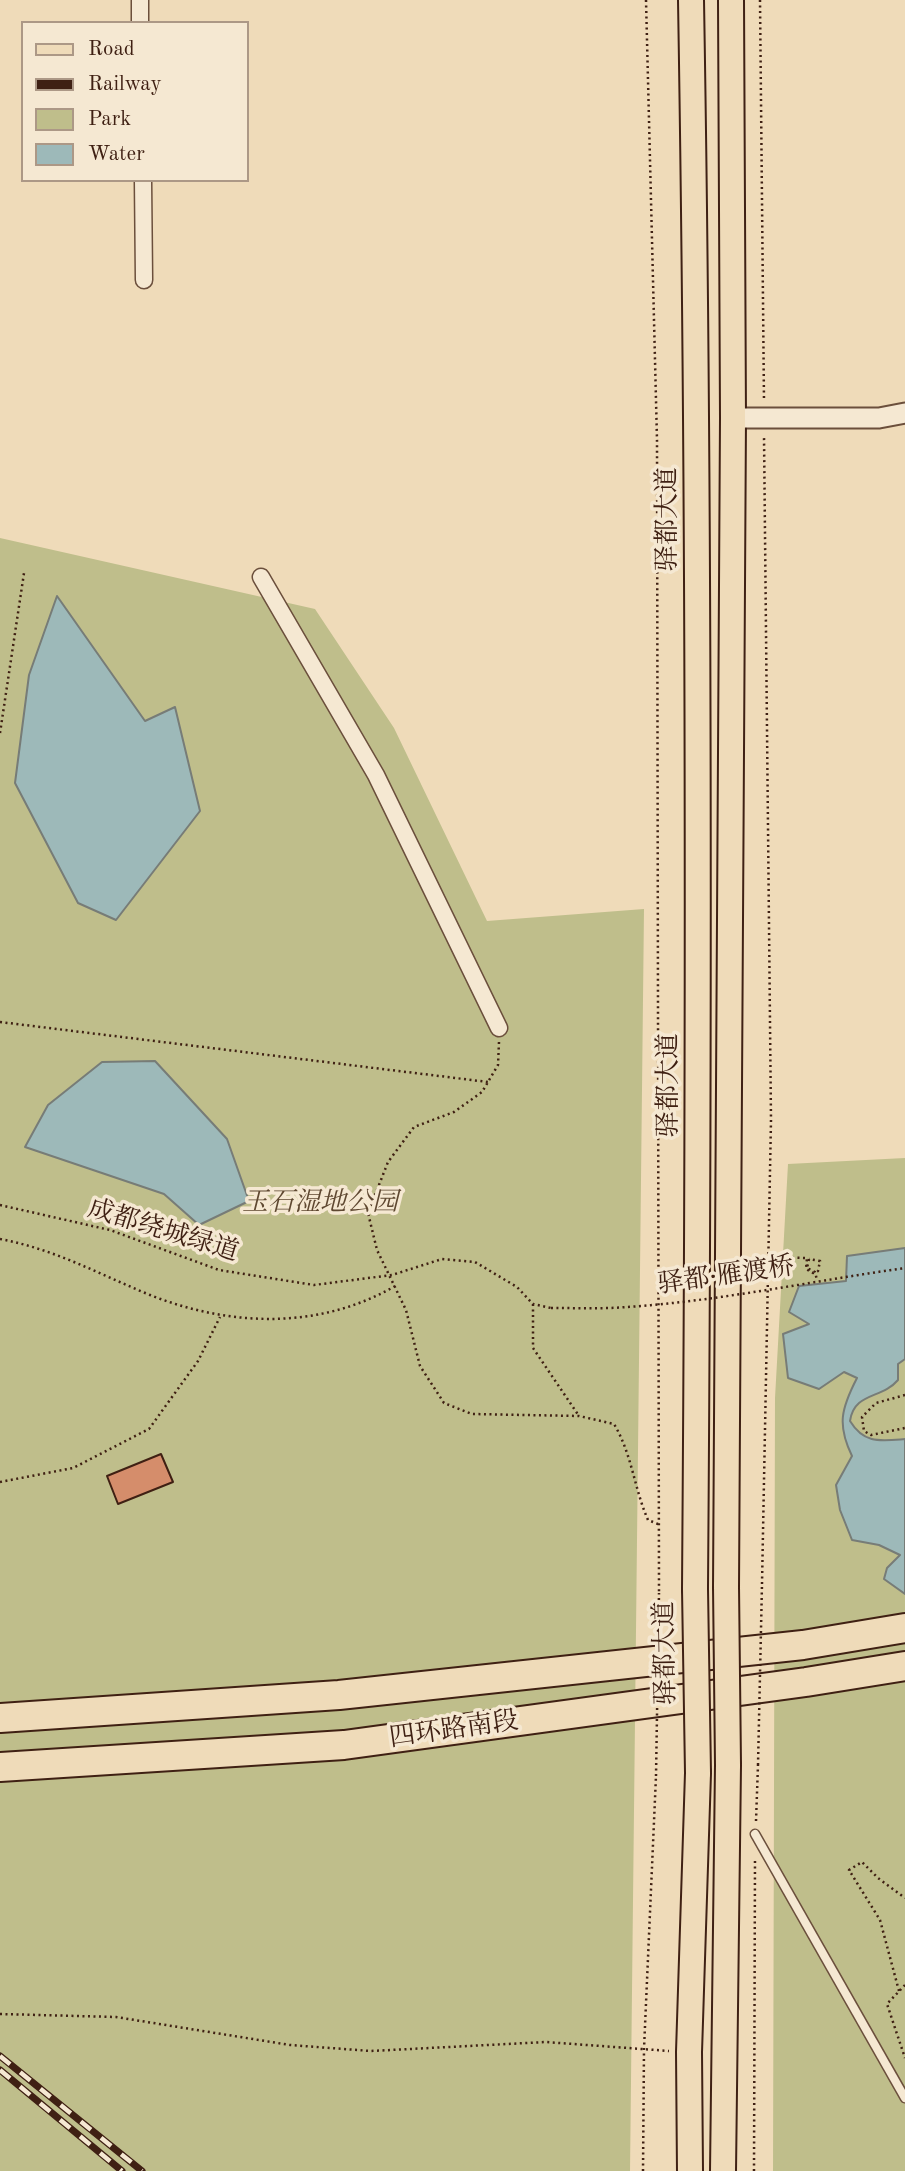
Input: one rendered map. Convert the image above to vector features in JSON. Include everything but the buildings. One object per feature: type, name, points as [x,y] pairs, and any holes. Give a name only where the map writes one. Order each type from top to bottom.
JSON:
[{"type":"highway","name":"四环路南段","points":[[0,1718],[339,1695],[803,1645],[905,1628]]},
{"type":"highway","name":"四环路南段","points":[[0,1767],[344,1745],[793,1684],[905,1666]]},
{"type":"main road","name":"驿都大道","points":[[690,2171],[689,2052],[698,1773],[695,1589],[699,1105],[698,428],[691,0]]},
{"type":"main road","points":[[723,2171],[728,1765],[726,1586],[733,418],[731,0]]},
{"type":"street","points":[[140,0],[140,21]]},
{"type":"street","points":[[143,182],[144,280]]},
{"type":"street","points":[[733,418],[879,418],[905,413]]},
{"type":"street","points":[[261,577],[376,775],[499,1028]]},
{"type":"lane","points":[[755,1834],[905,2098]]},
{"type":"path","points":[[643,2171],[644,2049],[656,1776],[659,1593],[657,440],[646,0]]},
{"type":"path","points":[[754,2171],[755,1834],[770,1257],[761,0]]},
{"type":"path","points":[[0,733],[24,573]]},
{"type":"path","points":[[0,1022],[488,1082]]},
{"type":"path","points":[[499,1028],[498,1065],[482,1092],[454,1112],[414,1127],[388,1162],[368,1213],[377,1250],[397,1285],[420,1366],[444,1403],[472,1414],[579,1416],[614,1424],[627,1446],[648,1520],[658,1524]]},
{"type":"path","name":"成都绕城绿道","points":[[0,1205],[110,1230],[219,1270],[314,1285],[392,1275],[442,1259],[475,1262],[517,1287],[533,1304],[551,1308]]},
{"type":"path","points":[[0,1239],[74,1259],[149,1294],[220,1317],[260,1320],[312,1317],[369,1301],[397,1285]]},
{"type":"path","points":[[770,1257],[807,1258],[806,1269],[813,1273],[818,1271],[820,1261],[811,1258],[806,1266],[815,1272],[817,1280]]},
{"type":"path","name":"驿都·雁渡桥","points":[[551,1308],[626,1307],[754,1293],[817,1280],[905,1268]]},
{"type":"path","points":[[533,1304],[533,1348],[579,1416]]},
{"type":"path","points":[[0,1482],[73,1468],[149,1429],[198,1361],[220,1317]]},
{"type":"path","points":[[905,1395],[876,1403],[862,1417],[864,1431],[871,1435],[905,1428]]},
{"type":"path","points":[[899,1992],[880,1920],[849,1870],[862,1862],[905,1898]]},
{"type":"path","points":[[905,1984],[887,2004],[905,2058]]},
{"type":"path","points":[[0,2014],[116,2017],[290,2045],[371,2052],[546,2042],[689,2052]]},
{"type":"green space","name":"玉石湿地公园","points":[[0,538],[315,609],[394,728],[487,921],[644,909],[630,2171],[0,2171]]},
{"type":"green space","points":[[905,1158],[905,2171],[773,2171],[775,1398],[788,1164]]},
{"type":"water","points":[[57,596],[145,721],[175,707],[200,811],[116,920],[78,903],[15,783],[29,675]]},
{"type":"water","points":[[155,1061],[227,1139],[249,1201],[199,1225],[164,1194],[25,1147],[48,1105],[102,1062]]},
{"type":"water","points":[[905,1248],[905,1359],[898,1364],[898,1380],[857,1405],[850,1421],[861,1434],[873,1439],[905,1439],[905,1594],[884,1579],[887,1568],[900,1555],[879,1545],[852,1540],[840,1510],[836,1485],[852,1456],[844,1435],[844,1408],[857,1378],[844,1372],[819,1389],[788,1378],[783,1334],[809,1324],[789,1312],[799,1286],[846,1281],[847,1256]]},
{"type":"railway","points":[[0,2056],[142,2171]]},
{"type":"railway","points":[[0,2070],[122,2171]]}]
